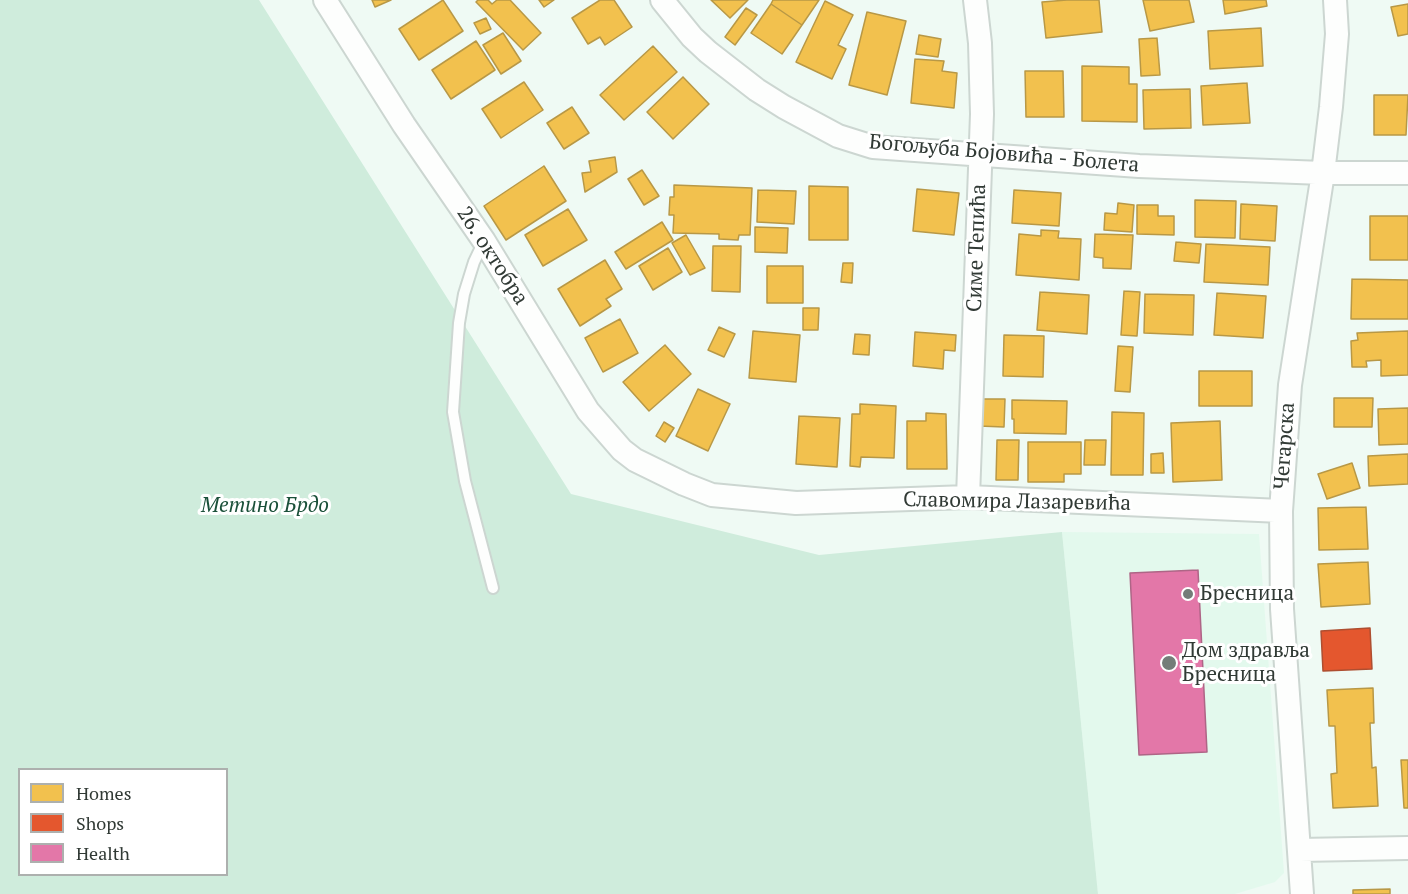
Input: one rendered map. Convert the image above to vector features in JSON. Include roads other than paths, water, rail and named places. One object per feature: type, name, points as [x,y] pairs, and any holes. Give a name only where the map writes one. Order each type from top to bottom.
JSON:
[{"type":"street","name":"26. октобра","points":[[325,0],[404,125],[484,241],[588,411],[622,450],[635,460],[684,484]]},
{"type":"street","name":"Богољуба Бојовића - Болета","points":[[662,0],[692,37],[731,71],[784,107],[838,136],[873,147],[1139,166],[1323,173],[1408,173]]},
{"type":"street","name":"Симе Тепића","points":[[968,497],[981,156],[981,73],[975,0]]},
{"type":"street","name":"Чегарска","points":[[1296,893],[1300,850],[1282,609],[1281,511],[1290,385],[1323,173],[1334,77],[1337,34],[1335,0]]},
{"type":"street","name":"Славомира Лазаревића","points":[[684,484],[712,495],[796,503],[968,497],[1281,511]]},
{"type":"street","points":[[1300,850],[1408,848]]},
{"type":"lane","points":[[484,241],[474,262],[464,294],[459,323],[453,412],[465,481],[493,588]]},
{"type":"place","name":"Бресница","points":[[1188,594]]},
{"type":"place","name":"Дом здравља Бресница","points":[[1169,663]]},
{"type":"park label","name":"Метино Брдо","points":[[265,506]]}]
